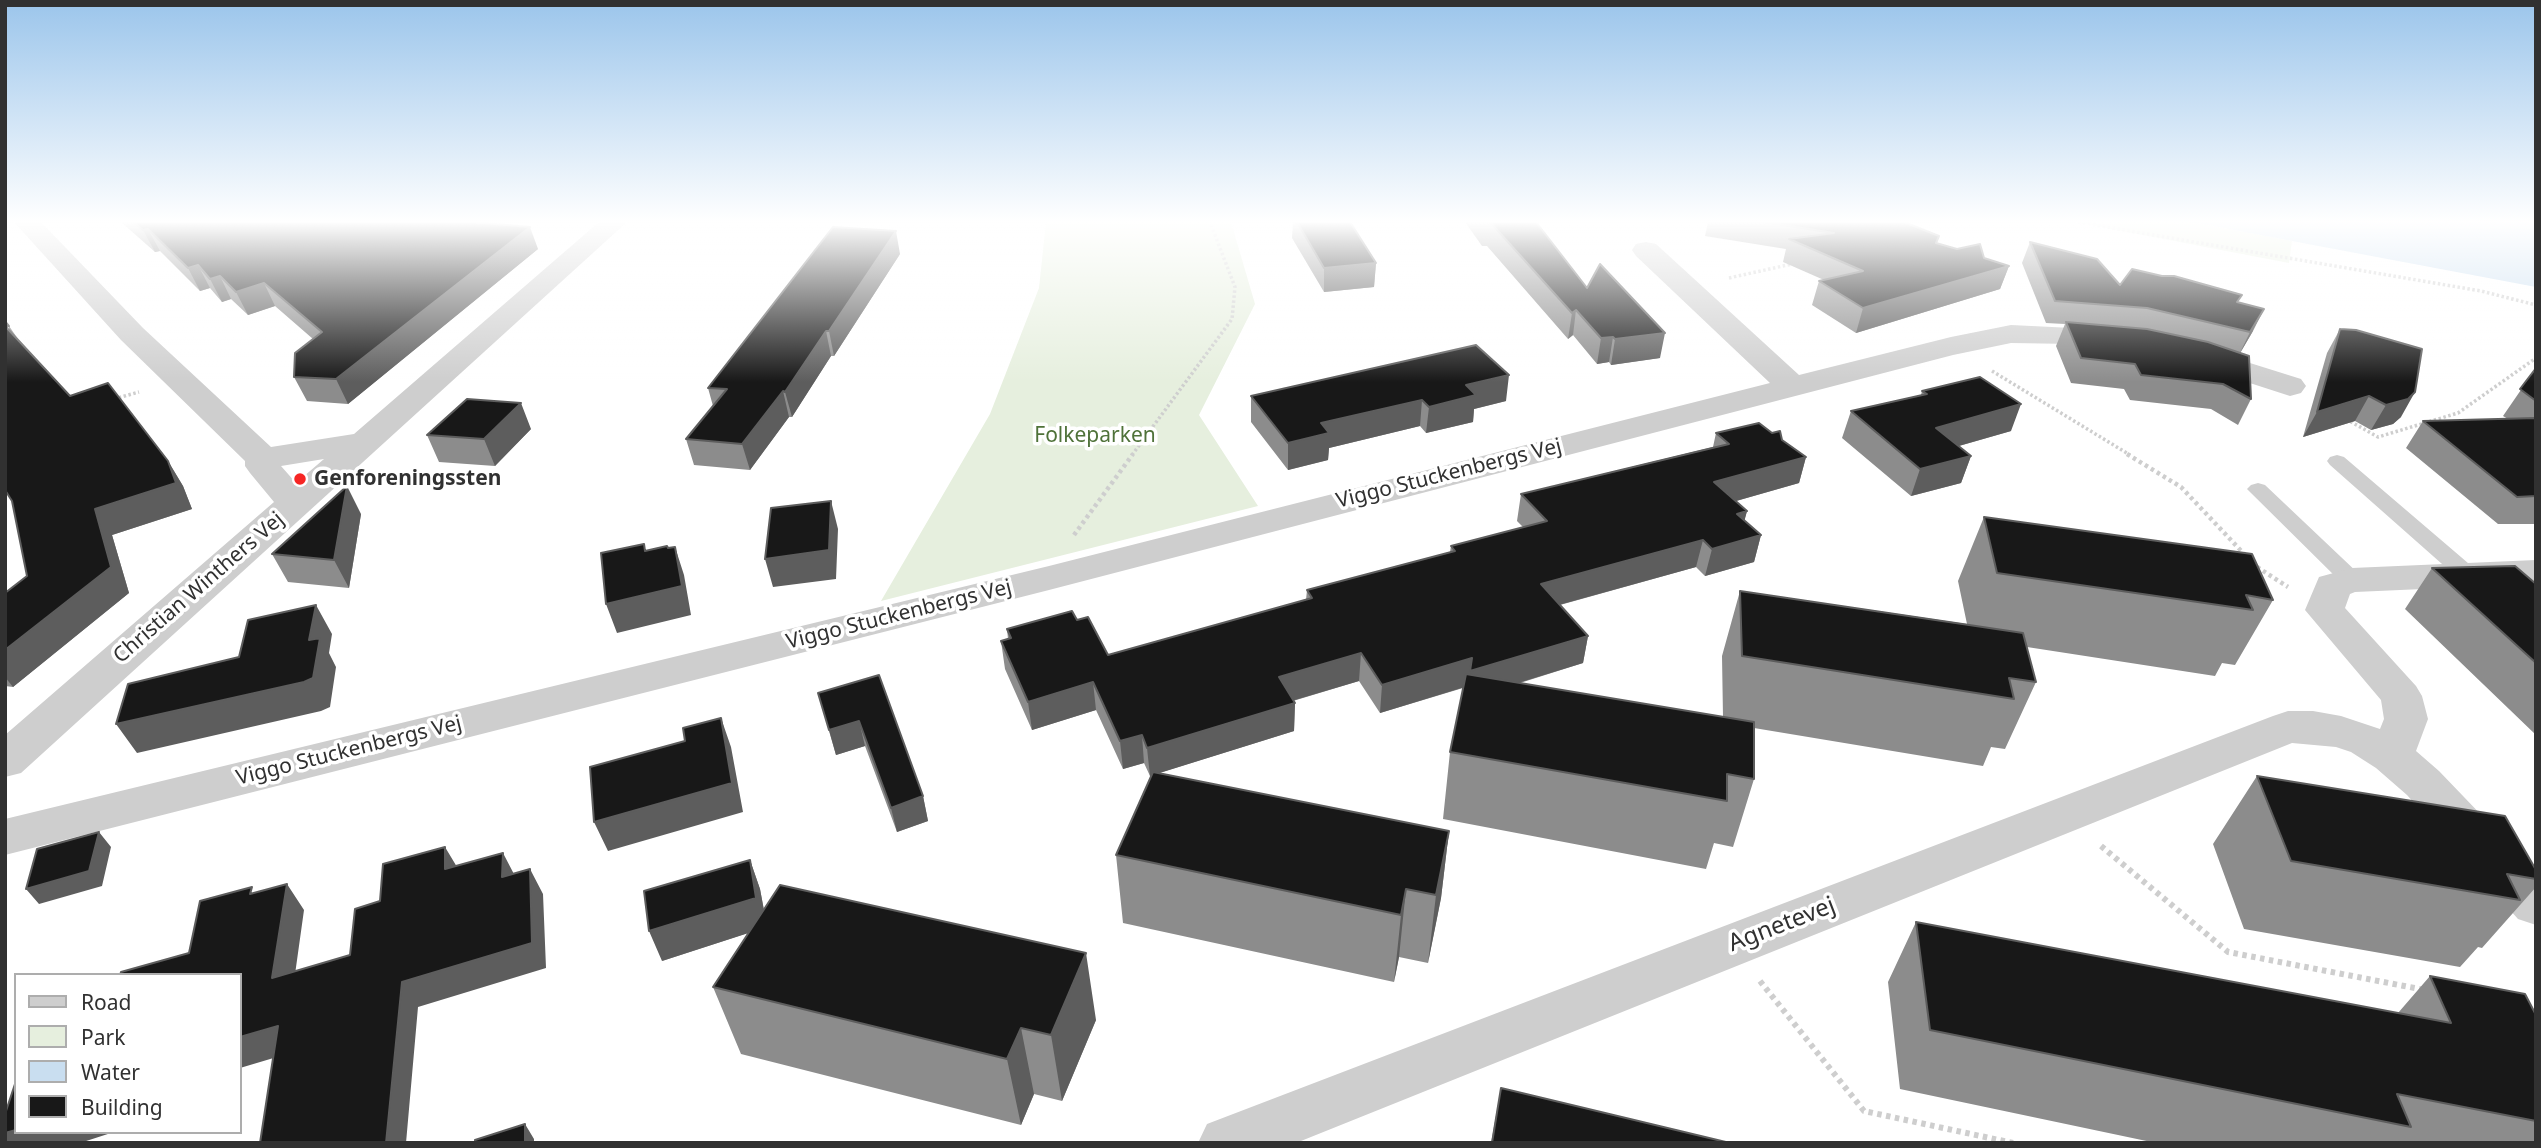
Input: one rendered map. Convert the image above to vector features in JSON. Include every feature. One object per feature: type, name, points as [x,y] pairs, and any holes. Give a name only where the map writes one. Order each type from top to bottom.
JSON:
[{"type":"street","points":[[77,276],[132,334],[263,459]]},
{"type":"street","name":"Christian Winthers Vej","points":[[5,761],[553,276]]},
{"type":"street","points":[[1674,276],[1792,386]]},
{"type":"street","name":"Viggo Stuckenbergs Vej","points":[[5,836],[1049,578],[1792,386],[1951,346],[2011,334],[2074,335],[2160,347],[2206,357],[2290,386]]},
{"type":"street","points":[[263,459],[365,442]]},
{"type":"street","points":[[263,459],[262,466],[295,504]]},
{"type":"street","points":[[2392,756],[2406,719],[2401,696],[2325,610],[2333,586],[2352,580],[2478,574],[2531,589]]},
{"type":"street","name":"Agnetevej","points":[[1227,1143],[2288,727],[2313,727],[2341,732],[2367,741],[2392,756],[2423,783],[2536,905]]},
{"type":"lane","points":[[2337,461],[2478,574]]},
{"type":"lane","points":[[2258,489],[2352,580]]},
{"type":"path","points":[[1049,578],[1080,526],[1232,319],[1235,287],[1231,276]]},
{"type":"path","points":[[1687,287],[1738,276]]},
{"type":"path","points":[[2385,276],[2481,291],[2536,305]]},
{"type":"path","points":[[1951,346],[2181,487],[2260,570],[2325,610]]},
{"type":"path","points":[[2290,386],[2378,437],[2458,413],[2536,358]]},
{"type":"path","points":[[105,401],[181,380]]},
{"type":"path","points":[[2063,814],[2228,952],[2429,990]]},
{"type":"path","points":[[1731,945],[1864,1111],[2013,1143]]},
{"type":"green space","name":"Folkeparken","points":[[1040,276],[1247,276],[1255,304],[1199,415],[1258,506],[881,601],[990,414],[1039,288]]},
{"type":"water","points":[[2475,276],[2536,276],[2536,287]]},
{"type":"building","points":[[207,276],[468,276],[336,379],[294,377],[295,353],[322,332],[264,283],[236,292],[220,276],[210,279]]},
{"type":"building","points":[[795,276],[866,276],[785,392],[783,391],[742,444],[686,439],[727,389],[708,388]]},
{"type":"building","points":[[1538,276],[1577,276],[1587,288],[1594,276],[1611,276],[1665,333],[1601,338],[1576,310],[1572,313]]},
{"type":"building","points":[[1843,276],[1976,276],[1863,308],[1819,281]]},
{"type":"building","points":[[2044,276],[2112,276],[2120,285],[2127,276],[2174,276],[2242,295],[2237,302],[2264,309],[2250,332],[2147,308],[2055,301]]},
{"type":"building","points":[[5,321],[9,326],[6,327],[70,396],[108,383],[168,461],[176,483],[95,509],[111,567],[5,650],[5,593],[27,576],[12,501],[5,490]]},
{"type":"building","points":[[2066,322],[2147,329],[2208,342],[2249,356],[2251,399],[2223,384],[2141,375],[2135,364],[2081,358]]},
{"type":"building","points":[[2340,329],[2356,330],[2422,349],[2415,392],[2408,399],[2386,405],[2369,396],[2317,412]]},
{"type":"building","points":[[1476,345],[1509,375],[1466,385],[1476,395],[1429,407],[1422,400],[1321,423],[1329,433],[1288,443],[1251,396]]},
{"type":"building","points":[[2536,368],[2536,401],[2520,389]]},
{"type":"building","points":[[1980,377],[2021,404],[1936,428],[1971,456],[1920,469],[1851,411],[1927,394],[1922,391]]},
{"type":"building","points":[[467,399],[521,403],[484,439],[427,435]]},
{"type":"building","points":[[2536,418],[2536,496],[2517,497],[2423,421]]},
{"type":"building","points":[[1759,423],[1772,433],[1780,431],[1782,440],[1806,457],[1714,482],[1747,511],[1737,514],[1761,535],[1712,549],[1703,540],[1541,584],[1588,636],[1470,671],[1472,658],[1382,685],[1361,653],[1279,677],[1295,703],[1147,748],[1142,735],[1120,741],[1093,682],[1028,702],[1001,641],[1011,638],[1007,629],[1072,611],[1077,620],[1088,617],[1108,655],[1312,598],[1307,590],[1455,551],[1451,546],[1547,521],[1521,494],[1729,444],[1716,433]]},
{"type":"building","points":[[347,486],[334,560],[272,554]]},
{"type":"building","points":[[831,501],[829,550],[765,559],[771,508]]},
{"type":"building","points":[[1984,517],[2252,554],[2273,600],[2246,595],[2253,610],[1997,573]]},
{"type":"building","points":[[644,544],[645,551],[675,547],[682,586],[606,604],[601,553]]},
{"type":"building","points":[[2515,566],[2536,584],[2536,663],[2432,568]]},
{"type":"building","points":[[1740,591],[2023,633],[2036,682],[2009,678],[2014,699],[1742,656]]},
{"type":"building","points":[[316,605],[309,640],[320,638],[313,678],[116,724],[128,684],[239,657],[248,620]]},
{"type":"building","points":[[1466,674],[1754,722],[1754,779],[1727,774],[1727,801],[1450,752]]},
{"type":"building","points":[[879,675],[923,796],[891,808],[859,721],[829,730],[818,693]]},
{"type":"building","points":[[721,718],[732,783],[594,822],[590,767],[685,741],[683,728]]},
{"type":"building","points":[[1153,772],[1449,831],[1436,895],[1406,889],[1401,915],[1116,855]]},
{"type":"building","points":[[2257,776],[2505,816],[2536,870],[2536,879],[2507,874],[2520,900],[2291,861]]},
{"type":"building","points":[[99,832],[89,871],[26,889],[37,849]]},
{"type":"building","points":[[445,847],[445,869],[503,853],[502,877],[530,869],[532,943],[402,982],[386,1143],[260,1143],[278,1026],[242,1036],[242,973],[121,972],[189,953],[200,901],[252,887],[250,894],[287,884],[272,978],[350,955],[355,909],[380,901],[383,864]]},
{"type":"building","points":[[750,860],[756,898],[649,931],[644,891]]},
{"type":"building","points":[[780,885],[1086,953],[1051,1035],[1021,1028],[1007,1059],[713,987]]},
{"type":"building","points":[[1916,922],[2451,1023],[2430,976],[2525,994],[2536,1015],[2536,1121],[2397,1094],[2411,1127],[1930,1030]]},
{"type":"building","points":[[14,1087],[14,1131],[5,1133],[5,1114]]},
{"type":"building","points":[[1501,1088],[1730,1143],[1492,1143]]},
{"type":"building","points":[[525,1124],[525,1143],[475,1143],[475,1140]]},
{"type":"place","name":"Genforeningssten","points":[[300,479]]}]
